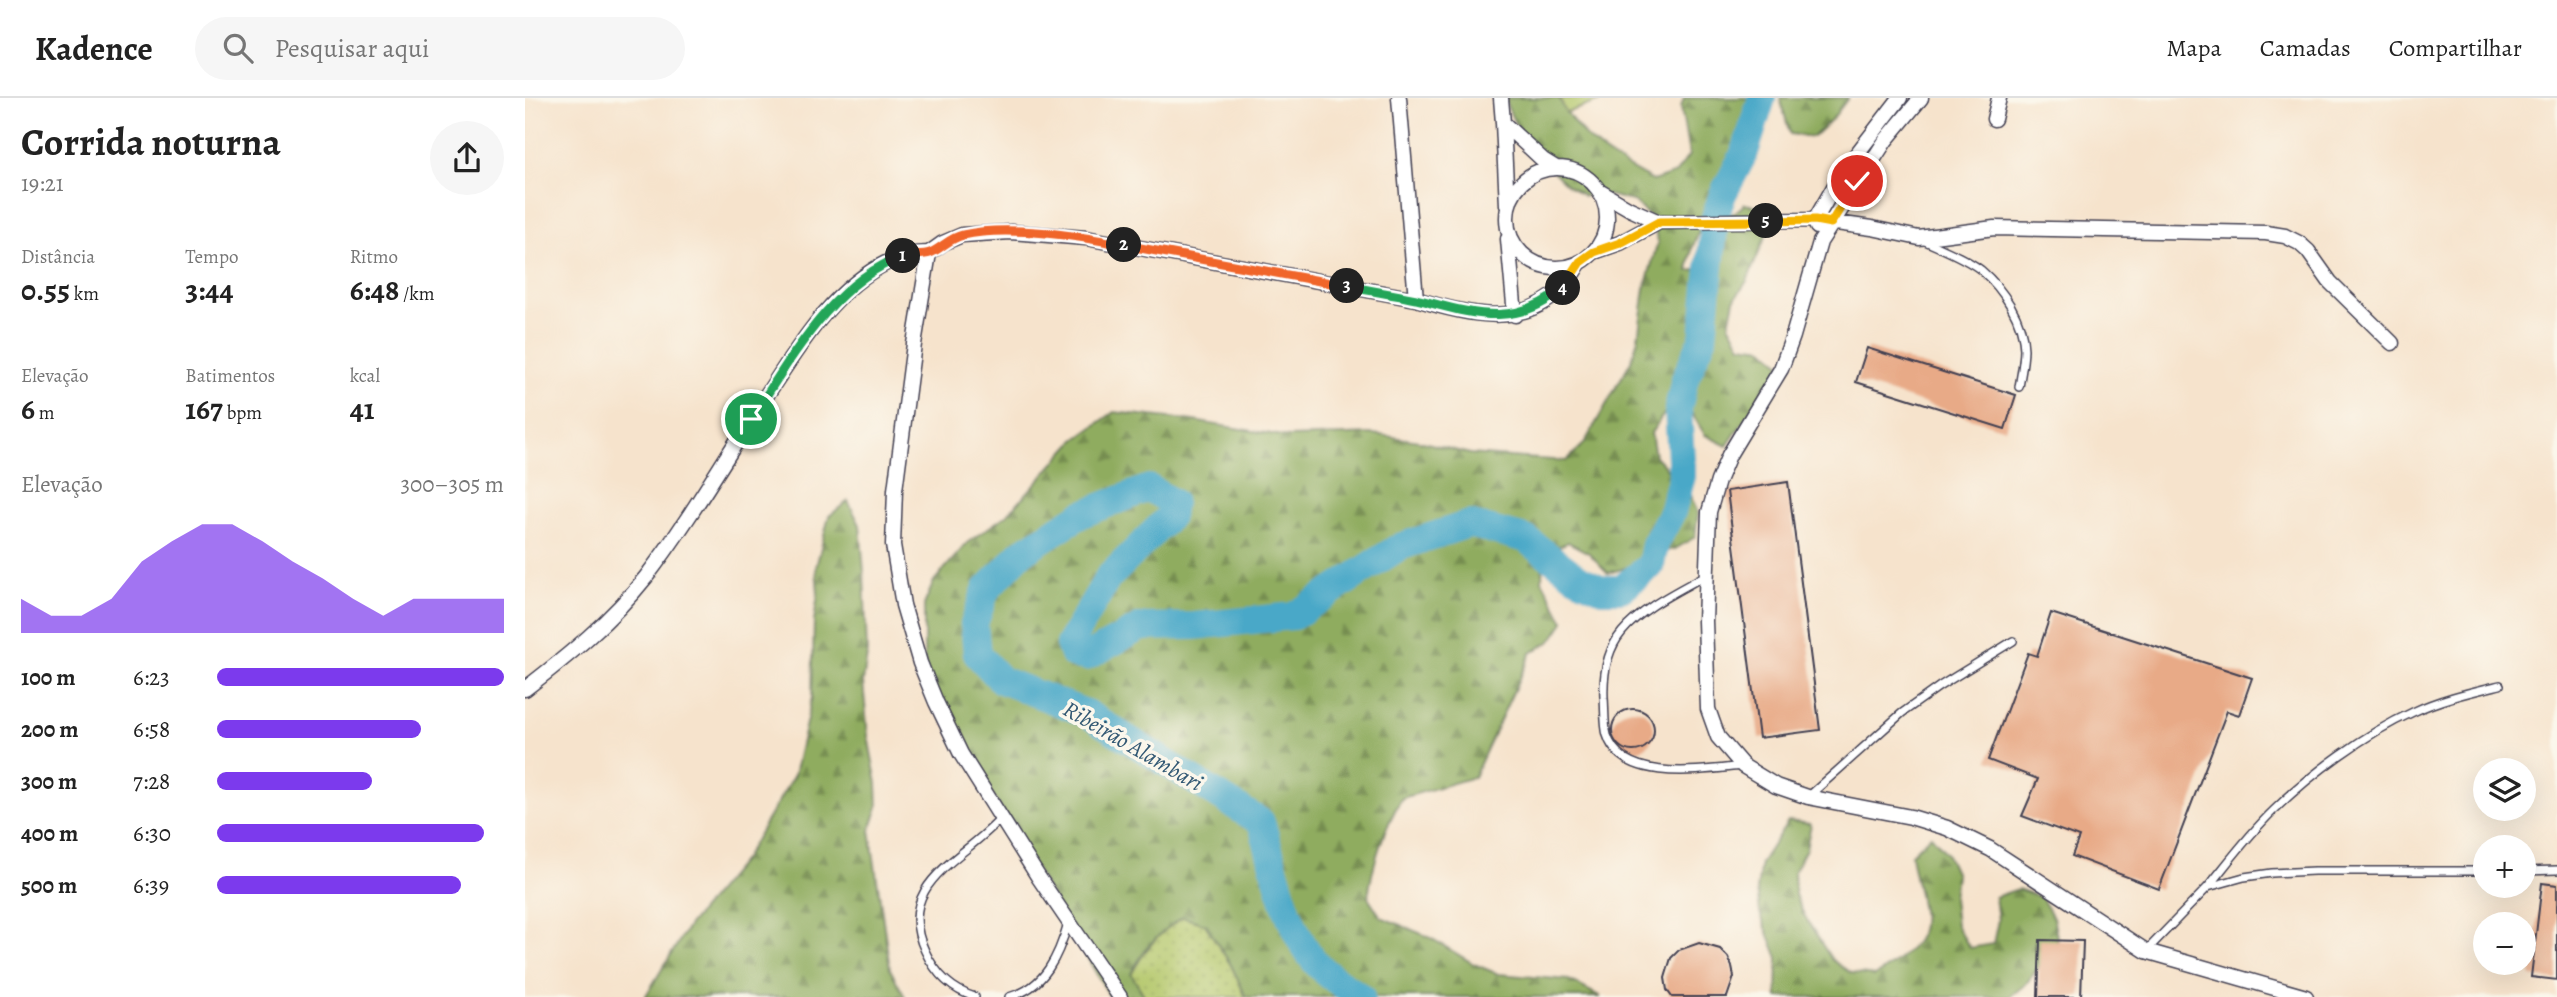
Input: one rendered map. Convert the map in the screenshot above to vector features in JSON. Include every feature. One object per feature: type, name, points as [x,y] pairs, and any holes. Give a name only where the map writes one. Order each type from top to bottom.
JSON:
[{"type":"street","points":[[1399,98],[1416,299]]},
{"type":"street","points":[[1501,98],[1515,314]]},
{"type":"street","points":[[1820,242],[1815,220],[1842,173],[1900,98]]},
{"type":"street","points":[[1921,98],[1886,140],[1820,242],[1781,369],[1729,455],[1718,481],[1709,512],[1705,668],[1708,709],[1718,737],[1743,766],[1776,786],[1808,797],[1911,817],[1947,828],[1990,849],[2146,951],[2306,997]]},
{"type":"street","points":[[1994,119],[1999,98]]},
{"type":"street","points":[[1503,123],[1543,160],[1556,168]]},
{"type":"street","points":[[1507,210],[1519,185],[1543,170],[1556,168],[1573,171],[1588,178],[1599,191],[1605,205],[1607,222],[1603,238],[1594,252]]},
{"type":"street","points":[[1599,191],[1630,209],[1666,222],[1815,220],[1919,238],[1994,228],[2266,233],[2285,236],[2308,251],[2330,282],[2392,343]]},
{"type":"street","points":[[1508,230],[1515,247],[1528,260],[1545,267],[1563,268],[1666,222]]},
{"type":"street","points":[[525,689],[588,639],[618,610],[646,576],[791,358],[822,317],[866,276],[888,262],[911,253],[929,253],[962,235],[1011,232],[1086,237],[1416,299],[1460,312],[1515,314],[1541,304],[1562,289],[1580,262]]},
{"type":"street","points":[[929,253],[895,490],[894,545],[903,605],[920,663],[961,754],[1068,922],[1120,997]]},
{"type":"lane","points":[[1919,238],[1980,270],[2012,308],[2021,329],[2024,350],[2019,387]]},
{"type":"lane","points":[[1706,575],[1646,611],[1622,632],[1610,653],[1604,681],[1607,735],[1616,752],[1635,764],[1662,770],[1696,771],[1743,766]]},
{"type":"lane","points":[[1808,797],[1902,713],[2013,641]]},
{"type":"lane","points":[[2146,951],[2208,887],[2274,810],[2315,774],[2413,712],[2458,695],[2500,685]]},
{"type":"lane","points":[[975,997],[957,990],[942,978],[919,939],[915,919],[919,901],[929,883],[991,830],[1001,818]]},
{"type":"lane","points":[[2536,871],[2557,870]]},
{"type":"lane","points":[[2208,887],[2271,873],[2473,871]]},
{"type":"lane","points":[[1009,997],[1030,988],[1044,977],[1062,945],[1068,922]]},
{"type":"green space","points":[[1506,98],[1559,98],[1587,138],[1611,157],[1653,181],[1676,173],[1689,155],[1681,107],[1684,98],[1753,98],[1746,137],[1709,203],[1692,249],[1688,271],[1711,268],[1724,221],[1745,204],[1768,208],[1767,233],[1747,281],[1734,300],[1729,324],[1741,345],[1764,348],[1782,365],[1727,446],[1705,435],[1691,412],[1664,414],[1651,433],[1655,456],[1688,491],[1698,513],[1695,537],[1675,549],[1652,553],[1632,566],[1608,573],[1589,553],[1568,542],[1543,554],[1542,580],[1564,622],[1551,641],[1531,653],[1474,777],[1402,798],[1380,845],[1373,871],[1368,897],[1381,917],[1429,937],[1474,964],[1498,974],[1569,980],[1601,997],[1246,997],[1231,965],[1205,924],[1183,917],[1153,942],[1131,974],[1145,997],[1110,997],[928,684],[924,655],[924,605],[934,581],[967,543],[1008,514],[1075,440],[1114,412],[1187,420],[1289,437],[1373,434],[1419,441],[1470,454],[1566,461],[1584,444],[1631,361],[1638,339],[1645,288],[1658,241],[1651,218],[1633,201],[1608,195],[1584,196],[1565,183],[1530,148],[1517,128]]},
{"type":"green space","points":[[1560,98],[1608,98],[1566,113]]},
{"type":"green space","points":[[1780,98],[1848,98],[1833,118],[1813,137],[1790,134]]},
{"type":"green space","points":[[848,501],[860,525],[864,572],[867,655],[863,682],[878,807],[870,830],[890,969],[905,997],[645,997],[689,925],[744,859],[794,775],[812,697],[814,621],[818,594],[816,567],[829,516]]},
{"type":"green space","points":[[1788,821],[1811,824],[1806,849],[1794,871],[1795,895],[1805,917],[1832,960],[1851,973],[1875,976],[1911,948],[1919,936],[1922,911],[1911,854],[1931,835],[1946,853],[1956,875],[1953,898],[1956,925],[1970,948],[1993,944],[1998,920],[1995,897],[2018,889],[2041,897],[2053,917],[2058,942],[2025,985],[2009,997],[1777,997],[1778,958],[1760,913],[1757,890],[1761,863]]},
{"type":"green space","points":[[1183,917],[1205,924],[1231,965],[1246,997],[1145,997],[1131,975],[1153,942]]},
{"type":"building","points":[[1867,348],[2016,395],[2005,429],[1856,382]]},
{"type":"building","points":[[1788,482],[1820,730],[1759,738],[1727,491]]},
{"type":"building","points":[[2051,613],[2252,678],[2239,715],[2227,711],[2159,889],[2072,856],[2079,837],[2022,816],[2038,779],[1988,760],[2028,653],[2037,656]]},
{"type":"building","points":[[1633,709],[1648,715],[1654,730],[1648,745],[1633,751],[1618,745],[1612,730],[1618,715]]},
{"type":"building","points":[[2542,883],[2557,885],[2557,980],[2531,977],[2536,975],[2536,934]]},
{"type":"building","points":[[2040,940],[2083,941],[2081,997],[2038,997]]},
{"type":"building","points":[[1699,943],[1720,949],[1728,957],[1734,977],[1727,997],[1672,997],[1667,990],[1665,978],[1671,958],[1679,950]]},
{"type":"waterway","name":"Ribeirão Alambari","points":[[1361,997],[1321,968],[1299,938],[1283,899],[1261,822],[1086,713],[1001,680],[977,654],[974,624],[986,590],[1022,552],[1082,514],[1149,488],[1172,502],[1170,516],[1108,578],[1069,644],[1074,655],[1086,657],[1141,627],[1194,626],[1294,616],[1399,547],[1469,524],[1526,539],[1578,578],[1602,589],[1621,589],[1651,565],[1655,544],[1672,512],[1682,476],[1678,409],[1685,379],[1703,338],[1715,217],[1723,194],[1745,152],[1762,98]]},
{"type":"route","points":[[751,419],[791,358],[822,317],[843,295],[888,262],[911,253],[929,253],[962,235],[1011,232],[1086,237],[1416,299],[1460,312],[1515,314],[1541,304],[1562,289],[1580,262],[1594,252],[1620,243],[1659,222],[1815,220],[1831,223],[1857,181]]}]
